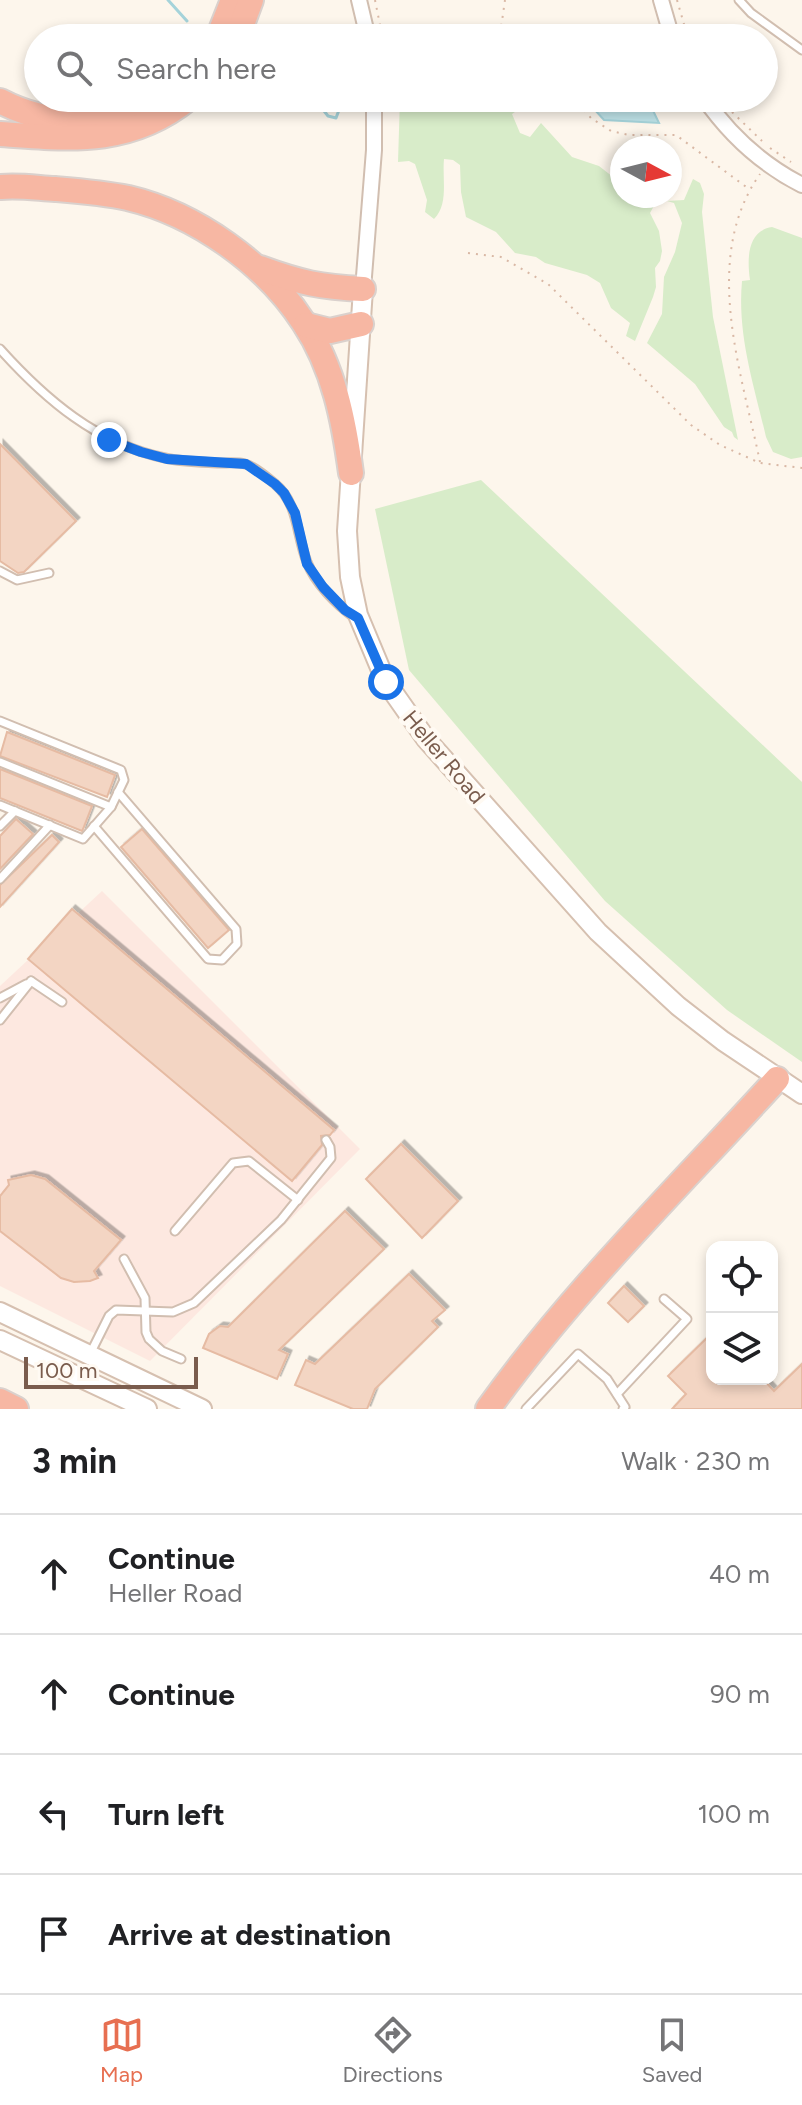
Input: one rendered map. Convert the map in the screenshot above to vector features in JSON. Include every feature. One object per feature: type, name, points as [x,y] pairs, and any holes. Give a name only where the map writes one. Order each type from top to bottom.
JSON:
[{"type":"highway","points":[[224,24],[233,0]]},
{"type":"highway","points":[[242,24],[251,0]]},
{"type":"highway","points":[[0,101],[24,110]]},
{"type":"highway","points":[[28,112],[41,117],[80,121],[125,112]]},
{"type":"highway","points":[[0,134],[76,139],[111,136],[149,123],[167,112]]},
{"type":"highway","points":[[0,187],[76,190],[129,198],[212,233],[254,265],[289,301],[306,325],[335,390],[344,421],[351,473]]},
{"type":"highway","points":[[254,265],[303,284],[363,289]]},
{"type":"highway","points":[[306,325],[330,331],[361,324]]},
{"type":"highway","points":[[488,1409],[561,1314],[682,1183],[794,1087]]},
{"type":"highway","points":[[0,1401],[16,1409]]},
{"type":"street","points":[[359,0],[371,18],[370,24]]},
{"type":"street","points":[[661,0],[668,24]]},
{"type":"street","name":"Heller Road","points":[[373,112],[347,531],[350,577],[358,618],[386,682],[406,714],[587,921],[637,971],[678,1006],[794,1087]]},
{"type":"street","points":[[714,112],[768,164],[802,185]]},
{"type":"street","points":[[0,1312],[202,1409]]},
{"type":"street","points":[[0,1340],[147,1409]]},
{"type":"lane","points":[[739,0],[766,24]]},
{"type":"lane","points":[[778,33],[802,50]]},
{"type":"lane","points":[[0,349],[39,389],[79,422],[109,440],[167,459],[246,464],[275,484],[295,513],[307,564],[323,587],[345,610],[358,618]]},
{"type":"lane","points":[[0,571],[17,580],[49,573]]},
{"type":"lane","points":[[0,805],[83,839],[111,807],[124,780],[121,770],[1,723]]},
{"type":"lane","points":[[0,762],[111,807]]},
{"type":"lane","points":[[94,826],[208,959],[222,960],[237,944],[236,929],[118,792]]},
{"type":"lane","points":[[0,826],[15,811]]},
{"type":"lane","points":[[0,879],[50,825]]},
{"type":"lane","points":[[0,998],[31,981]]},
{"type":"lane","points":[[31,981],[62,1002]]},
{"type":"lane","points":[[0,1020],[31,981]]},
{"type":"lane","points":[[90,1354],[109,1316],[116,1310],[180,1310],[194,1303],[298,1200],[331,1158],[332,1152],[326,1140]]},
{"type":"lane","points":[[175,1231],[238,1161],[249,1161],[298,1200]]},
{"type":"lane","points":[[124,1259],[145,1298],[149,1339],[162,1351],[181,1359]]},
{"type":"lane","points":[[617,1394],[687,1319],[664,1299]]},
{"type":"lane","points":[[526,1409],[578,1354],[607,1379],[625,1407],[623,1409]]},
{"type":"path","points":[[374,24],[371,18],[375,0]]},
{"type":"path","points":[[502,24],[505,0]]},
{"type":"path","points":[[677,0],[684,24]]},
{"type":"path","points":[[586,112],[611,131],[629,135],[676,135],[750,190]]},
{"type":"path","points":[[733,112],[766,145],[795,165]]},
{"type":"path","points":[[760,463],[729,291],[736,218],[768,164]]},
{"type":"path","points":[[468,253],[501,257],[548,284],[691,425],[720,445],[760,463],[802,468]]},
{"type":"shaded area","points":[[102,891],[360,1149],[150,1361],[0,1286],[0,986]]},
{"type":"green space","points":[[400,112],[515,112],[512,114],[520,133],[530,137],[541,123],[572,157],[599,166],[610,175],[610,208],[653,208],[650,213],[659,231],[662,251],[655,268],[653,297],[635,341],[626,336],[630,323],[611,308],[600,283],[587,275],[545,263],[536,257],[515,253],[496,232],[466,217],[460,165],[453,160],[444,159],[443,199],[439,213],[434,219],[425,212],[427,200],[415,164],[398,162]]},
{"type":"green space","points":[[693,179],[700,183],[704,194],[702,212],[713,317],[738,440],[724,427],[695,384],[647,343],[662,314],[664,277],[675,252],[682,223],[676,208],[682,208]]},
{"type":"green space","points":[[772,227],[802,238],[802,457],[791,459],[773,452],[766,437],[742,321],[742,281],[750,280],[750,247],[758,234]]},
{"type":"green space","points":[[481,480],[802,782],[802,1062],[727,1010],[605,901],[409,670],[375,509]]},
{"type":"water","points":[[597,112],[654,112],[659,123],[604,120]]},
{"type":"building","points":[[0,444],[76,521],[24,572],[18,573],[0,561]]},
{"type":"building","points":[[7,732],[115,775],[107,797],[0,756]]},
{"type":"building","points":[[0,769],[92,806],[82,831],[0,798]]},
{"type":"building","points":[[16,819],[33,834],[0,869],[0,836]]},
{"type":"building","points":[[142,829],[229,930],[208,948],[121,847]]},
{"type":"building","points":[[52,835],[59,842],[0,907],[0,885]]},
{"type":"building","points":[[72,909],[334,1130],[330,1135],[321,1136],[322,1145],[292,1181],[28,959]]},
{"type":"building","points":[[401,1144],[458,1201],[422,1238],[366,1179]]},
{"type":"building","points":[[31,1175],[45,1179],[121,1240],[94,1271],[98,1278],[74,1282],[61,1278],[0,1231],[0,1196],[9,1185],[8,1180]]},
{"type":"building","points":[[345,1211],[384,1249],[279,1350],[288,1354],[277,1379],[203,1348],[209,1334],[220,1326],[228,1327]]},
{"type":"building","points":[[409,1274],[445,1310],[432,1321],[438,1327],[375,1389],[367,1409],[353,1409],[295,1385],[306,1360],[315,1364]]},
{"type":"building","points":[[624,1286],[644,1306],[628,1322],[608,1303]]},
{"type":"building","points":[[706,1339],[706,1385],[768,1385],[774,1391],[802,1364],[802,1409],[672,1409],[686,1394],[668,1376]]},
{"type":"waterway","points":[[168,0],[187,21]]},
{"type":"waterway","points":[[325,112],[336,118],[338,112]]},
{"type":"route","points":[[109,440],[167,459],[246,464],[275,484],[295,513],[307,564],[323,587],[345,610],[358,618],[386,682]]}]
